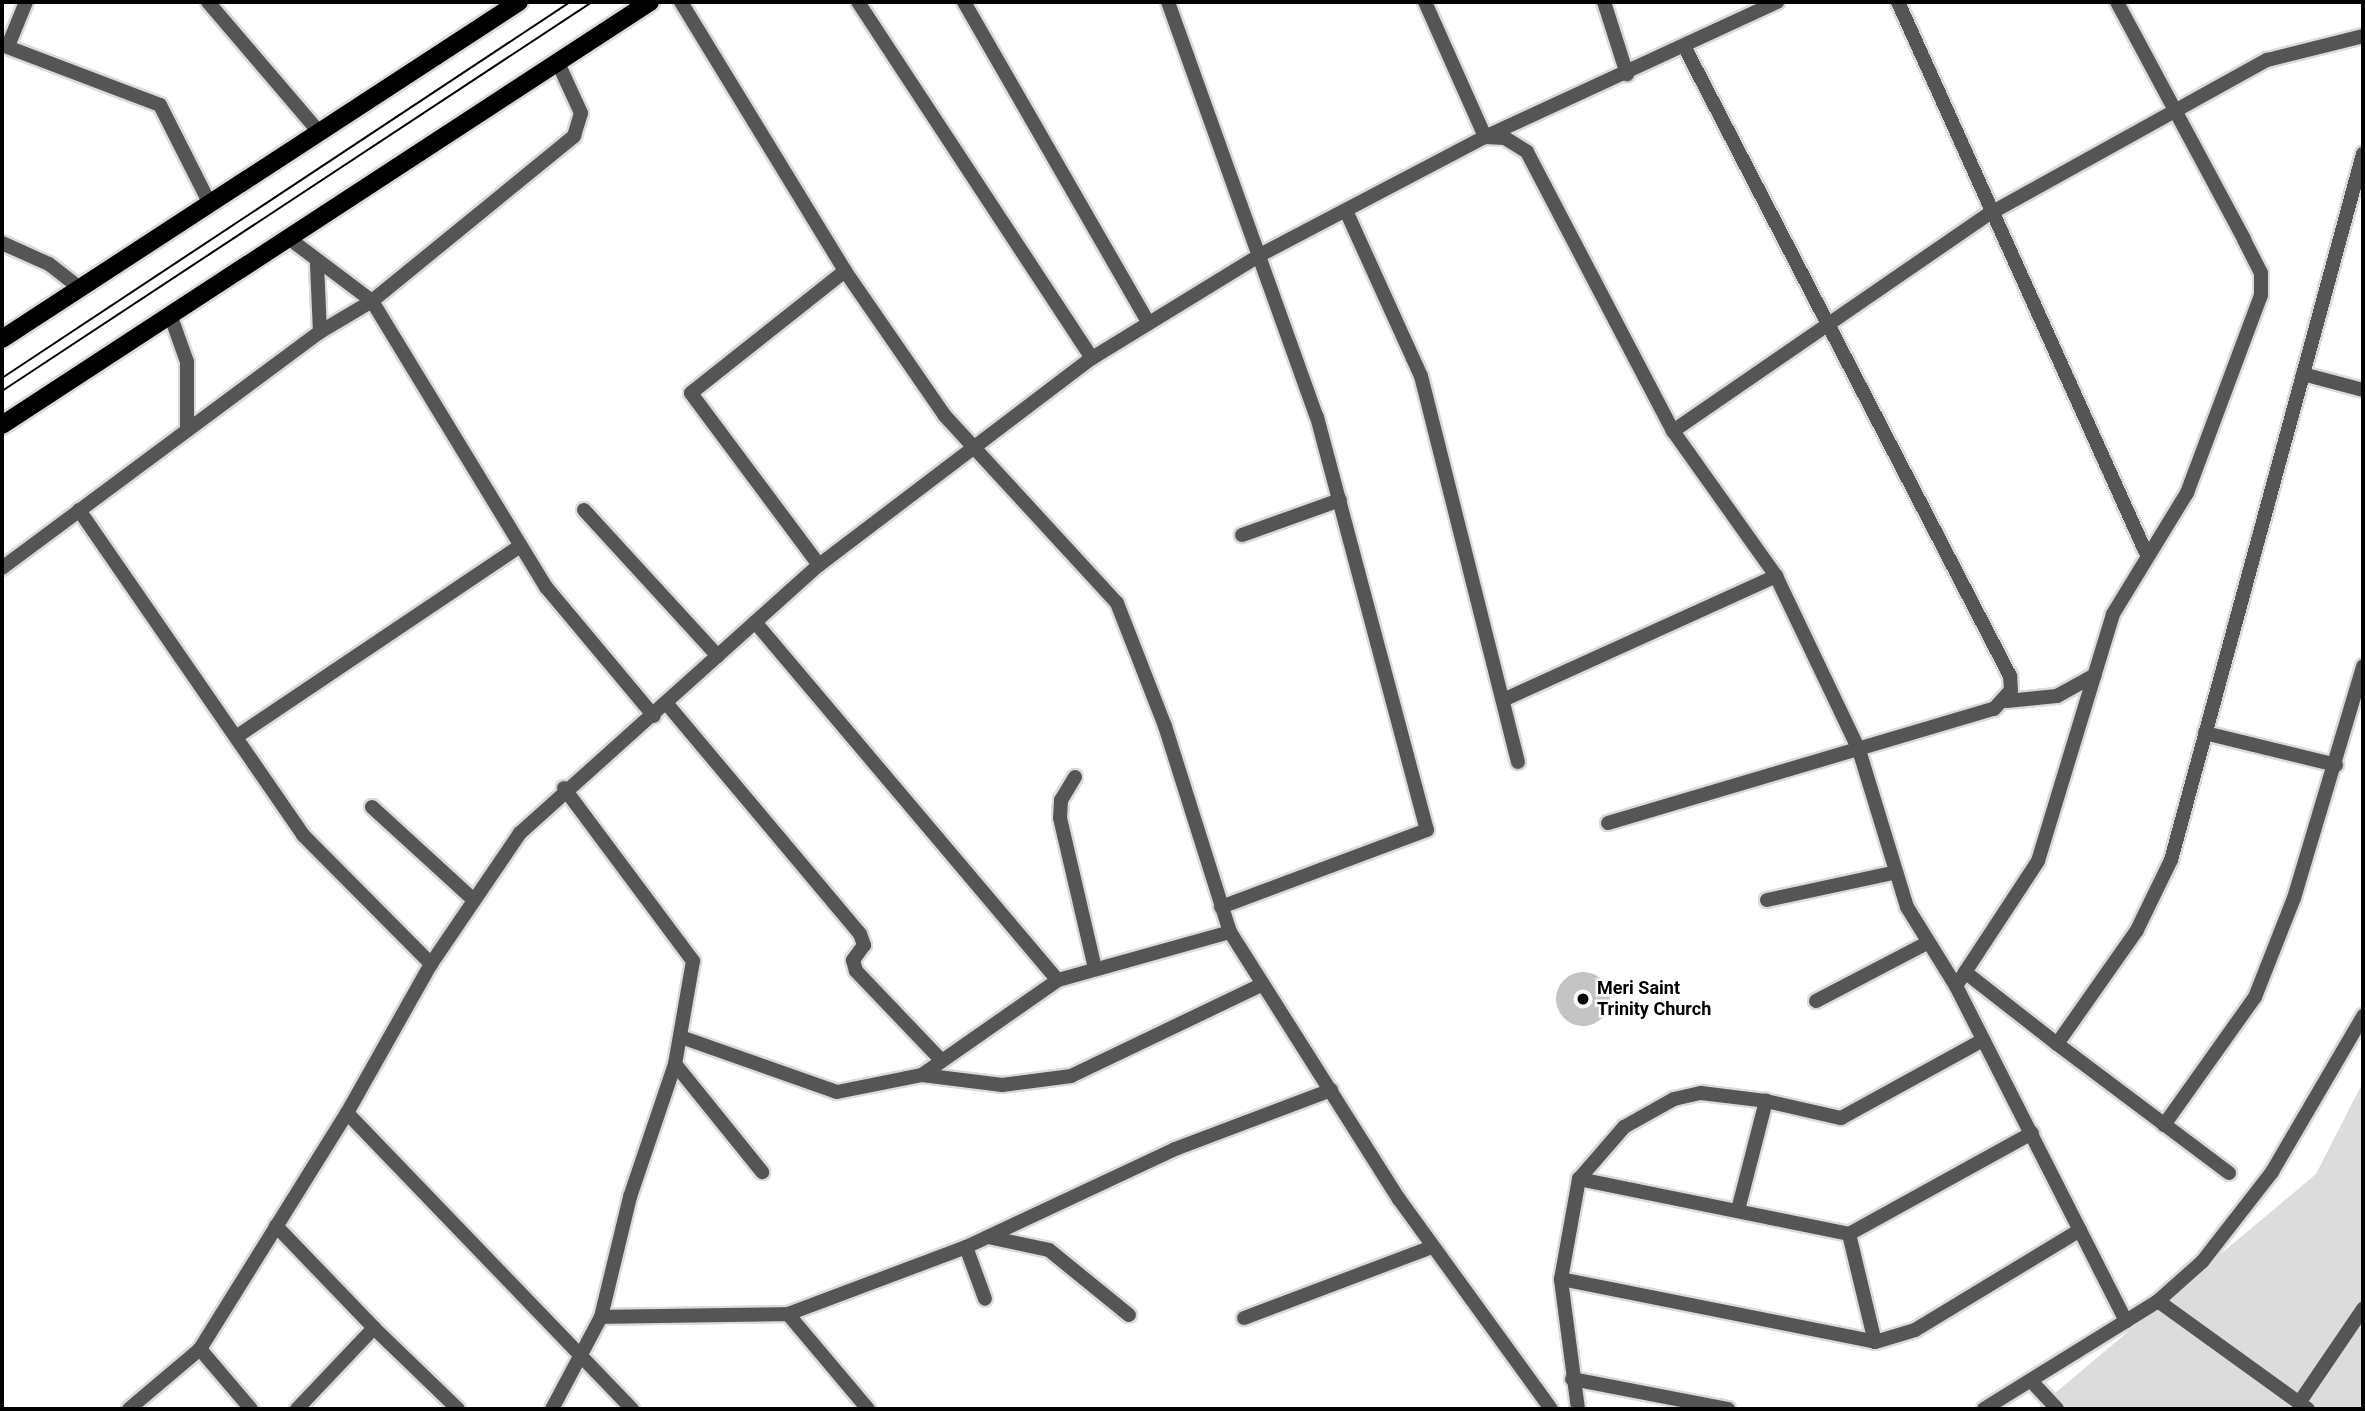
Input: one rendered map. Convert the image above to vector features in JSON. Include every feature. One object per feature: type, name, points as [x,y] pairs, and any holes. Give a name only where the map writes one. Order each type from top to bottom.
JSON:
[{"type":"main road","points":[[2,339],[519,2]]},
{"type":"main road","points":[[2,425],[291,240],[650,2]]},
{"type":"street","points":[[26,2],[5,46],[160,105],[210,204]]},
{"type":"street","points":[[208,2],[320,133]]},
{"type":"street","points":[[681,2],[845,271],[970,446],[1117,603],[1165,726],[1230,932],[1261,985],[1432,1247],[1550,1409]]},
{"type":"street","points":[[858,2],[1092,358]]},
{"type":"street","points":[[964,2],[1148,322]]},
{"type":"street","points":[[1168,2],[1260,255],[1340,500],[1427,830],[1221,907]]},
{"type":"street","points":[[1424,2],[1485,137]]},
{"type":"street","points":[[1604,2],[1627,74]]},
{"type":"street","points":[[129,1409],[200,1349],[255,1269],[276,1226],[348,1113],[431,964],[520,833],[564,788],[654,716],[820,565],[970,446],[1092,358],[1260,255],[1347,213],[1485,137],[1627,74],[1777,2]]},
{"type":"street","points":[[1898,2],[1989,214],[2147,555]]},
{"type":"street","points":[[1956,986],[2038,861],[2121,595],[2187,493],[2261,295],[2261,273],[2178,110],[2117,2]]},
{"type":"street","points":[[1673,431],[1989,214],[2290,50],[2363,36]]},
{"type":"street","points":[[1684,46],[1824,327],[2010,676],[2007,701]]},
{"type":"street","points":[[2,568],[320,332],[372,300],[582,126],[558,63]]},
{"type":"street","points":[[1485,137],[1505,138],[1527,152],[1673,431],[1776,576],[1859,750],[1893,873],[1927,943],[1956,986],[2126,1321]]},
{"type":"street","points":[[2057,1044],[2156,896],[2205,733],[2363,154]]},
{"type":"street","points":[[1347,213],[1421,376],[1518,762]]},
{"type":"street","points":[[291,240],[317,264],[372,300],[519,547],[571,623],[654,716]]},
{"type":"street","points":[[2,243],[49,264],[80,288]]},
{"type":"street","points":[[317,264],[320,332]]},
{"type":"street","points":[[820,565],[691,393],[845,271]]},
{"type":"street","points":[[171,317],[187,362],[187,430]]},
{"type":"street","points":[[2303,374],[2363,390]]},
{"type":"street","points":[[1242,535],[1340,500]]},
{"type":"street","points":[[79,510],[303,835],[431,964]]},
{"type":"street","points":[[584,510],[718,656]]},
{"type":"street","points":[[236,737],[519,547]]},
{"type":"street","points":[[1503,700],[1776,576]]},
{"type":"street","points":[[755,622],[1058,981]]},
{"type":"street","points":[[2164,1125],[2255,997],[2336,765],[2363,666]]},
{"type":"street","points":[[1608,824],[1859,750],[2007,701],[2056,696],[2095,675]]},
{"type":"street","points":[[667,704],[860,934],[864,945],[853,960],[856,971],[940,1059]]},
{"type":"street","points":[[2205,733],[2336,765]]},
{"type":"street","points":[[1075,778],[1061,800],[1060,818],[1095,968]]},
{"type":"street","points":[[552,1409],[601,1317],[631,1197],[675,1064],[693,961],[564,788]]},
{"type":"street","points":[[372,807],[474,900]]},
{"type":"street","points":[[1767,900],[1893,873]]},
{"type":"street","points":[[922,1075],[940,1059],[1058,981],[1095,968],[1230,932]]},
{"type":"street","points":[[1816,1001],[1927,943]]},
{"type":"street","points":[[1965,972],[2229,1173]]},
{"type":"street","points":[[681,1037],[837,1092],[922,1075],[1002,1085],[1071,1076],[1261,985]]},
{"type":"street","points":[[1984,1409],[2033,1383],[2158,1301],[2202,1262],[2272,1172],[2363,1016]]},
{"type":"street","points":[[1578,1409],[1561,1279],[1578,1179],[1624,1127],[1674,1099],[1702,1093],[1766,1101],[1842,1118],[1983,1040]]},
{"type":"street","points":[[675,1064],[762,1172]]},
{"type":"street","points":[[601,1317],[788,1314],[966,1247],[1175,1149],[1331,1090]]},
{"type":"street","points":[[1738,1210],[1766,1101]]},
{"type":"street","points":[[348,1113],[632,1409]]},
{"type":"street","points":[[1578,1179],[1849,1234],[2032,1133]]},
{"type":"street","points":[[276,1226],[374,1328],[458,1409]]},
{"type":"street","points":[[1561,1279],[1875,1342],[1915,1331],[2080,1230]]},
{"type":"street","points":[[1849,1234],[1875,1342]]},
{"type":"street","points":[[986,1237],[1049,1250],[1129,1315]]},
{"type":"street","points":[[966,1247],[985,1298]]},
{"type":"street","points":[[1244,1318],[1432,1247]]},
{"type":"street","points":[[2158,1301],[2303,1406],[2363,1308]]},
{"type":"street","points":[[788,1314],[868,1409]]},
{"type":"street","points":[[297,1409],[374,1328]]},
{"type":"street","points":[[200,1349],[251,1409]]},
{"type":"street","points":[[1572,1379],[1728,1409]]},
{"type":"street","points":[[2033,1383],[2057,1409]]},
{"type":"shaded area","points":[[2363,1082],[2363,1409],[2036,1409],[2316,1174]]},
{"type":"building","name":"Meri Saint Trinity Church","points":[[1588,972],[1598,976],[1606,984],[1610,999],[1606,1014],[1598,1022],[1578,1026],[1568,1022],[1560,1014],[1556,994],[1560,984],[1568,976]]},
{"type":"tram line","points":[[2,378],[570,2]]},
{"type":"tram line","points":[[2,391],[592,2]]},
{"type":"place","name":"Meri Saint Trinity Church","points":[[1583,999]]}]
